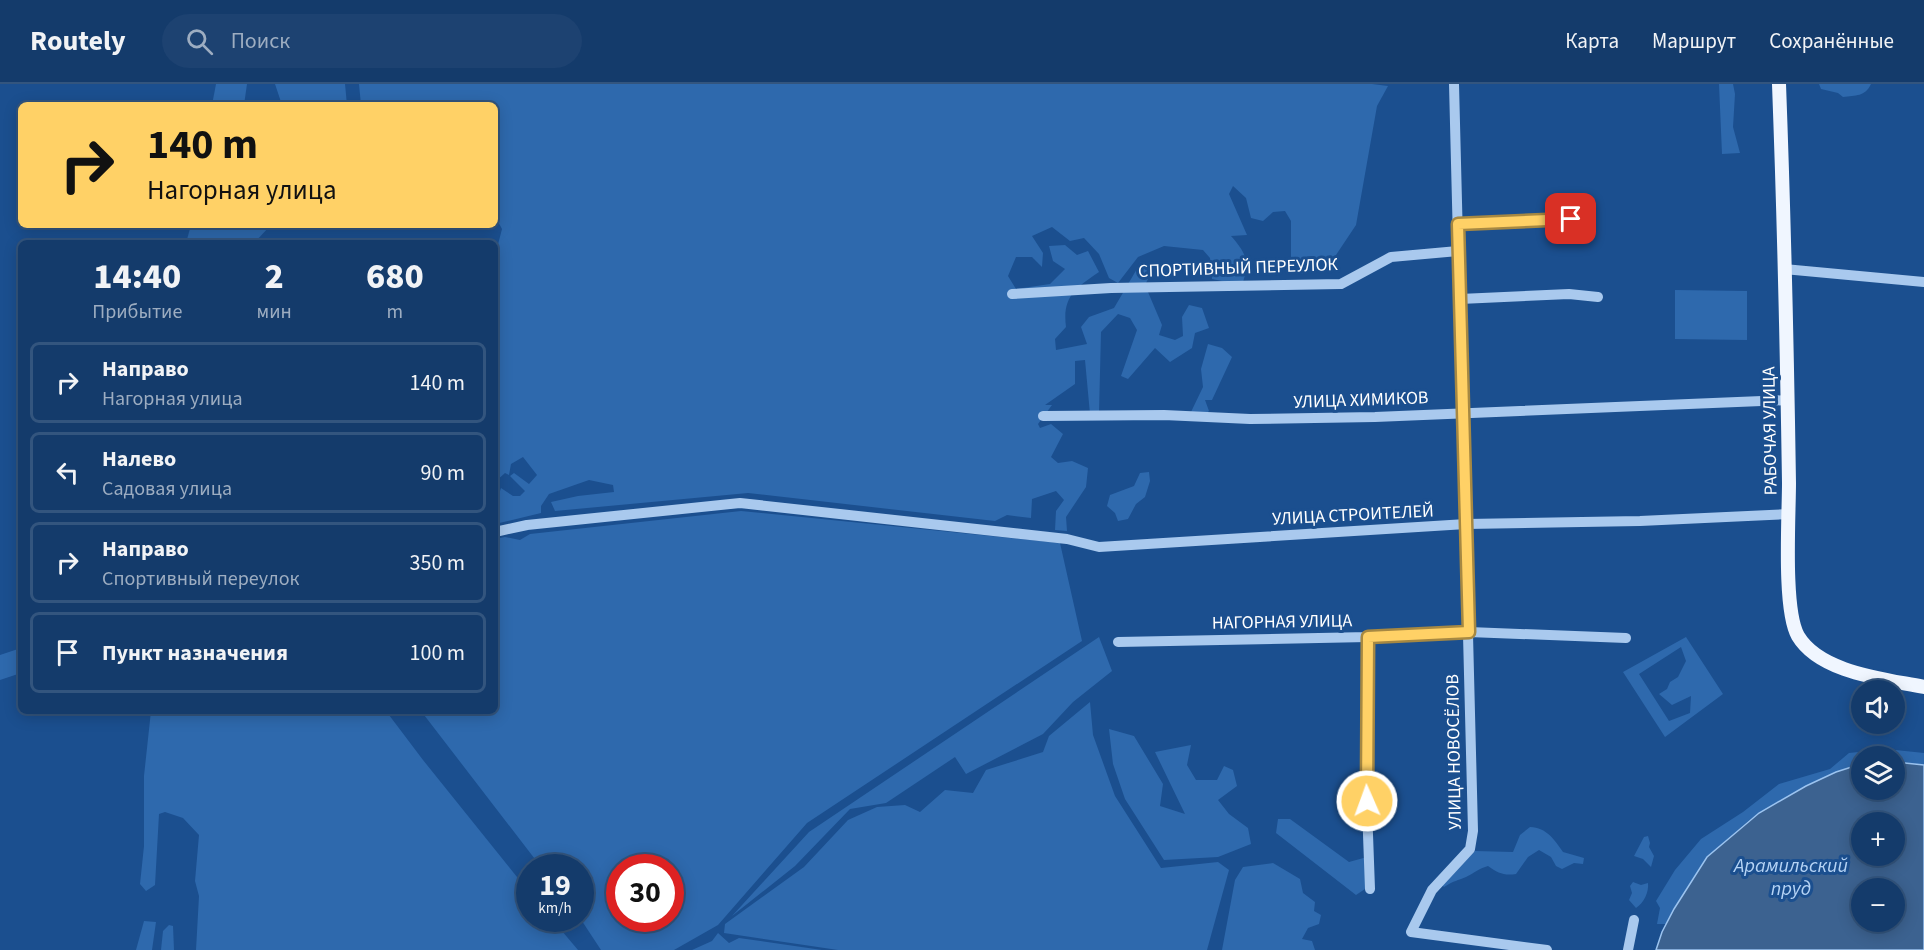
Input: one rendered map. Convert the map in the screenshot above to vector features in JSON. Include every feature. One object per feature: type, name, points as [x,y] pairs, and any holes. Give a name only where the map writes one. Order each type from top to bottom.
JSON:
[{"type":"main road","name":"РАБОЧАЯ УЛИЦА","points":[[1779,84],[1788,400],[1789,590],[1793,625],[1798,637],[1817,657],[1848,670],[1924,687]]},
{"type":"street","points":[[1454,84],[1469,632]]},
{"type":"street","points":[[1458,224],[1571,219]]},
{"type":"street","name":"СПОРТИВНЫЙ ПЕРЕУЛОК","points":[[1012,294],[1111,288],[1341,284],[1391,257],[1458,251]]},
{"type":"street","points":[[1784,269],[1924,282]]},
{"type":"street","points":[[1460,299],[1569,294],[1598,297]]},
{"type":"street","name":"УЛИЦА ХИМИКОВ","points":[[1043,416],[1250,419],[1788,400]]},
{"type":"street","name":"УЛИЦА СТРОИТЕЛЕЙ","points":[[498,531],[527,525],[740,502],[1067,538],[1099,547],[1466,524],[1640,521],[1789,514]]},
{"type":"street","name":"НАГОРНАЯ УЛИЦА","points":[[1118,642],[1368,637],[1469,632],[1626,638]]},
{"type":"street","name":"УЛИЦА НОВОСЁЛОВ","points":[[1469,632],[1473,831],[1470,849],[1432,890],[1411,932],[1547,950]]},
{"type":"street","points":[[1368,637],[1366,780],[1370,889]]},
{"type":"street","points":[[1628,950],[1634,920]]},
{"type":"shaded area","points":[[216,84],[247,84],[244,102],[213,102]]},
{"type":"shaded area","points":[[275,84],[345,84],[347,102],[281,102]]},
{"type":"shaded area","points":[[359,84],[1372,84],[1388,86],[1377,106],[1356,225],[1334,258],[1323,259],[1305,274],[1291,273],[1291,221],[1285,211],[1273,212],[1263,221],[1251,218],[1246,198],[1233,186],[1229,194],[1247,235],[1231,236],[1241,248],[1246,259],[1242,285],[1212,279],[1210,258],[1203,250],[1164,246],[1138,257],[1118,283],[1109,278],[1099,254],[1084,238],[1070,241],[1052,227],[1032,236],[1043,253],[1042,267],[1032,257],[1016,257],[1008,276],[1016,289],[1050,284],[1065,269],[1053,261],[1049,246],[1065,245],[1077,255],[1088,251],[1099,272],[1072,294],[1066,308],[1066,327],[1055,339],[1056,350],[1087,344],[1081,327],[1089,317],[1114,308],[1141,262],[1150,275],[1145,285],[1162,325],[1159,335],[1175,340],[1183,336],[1182,317],[1189,305],[1202,308],[1209,328],[1195,333],[1192,348],[1170,362],[1155,348],[1128,379],[1121,376],[1137,330],[1130,318],[1118,314],[1101,332],[1099,413],[1090,414],[1085,360],[1075,361],[1075,384],[1045,405],[1052,405],[1038,424],[1040,428],[1051,424],[1063,434],[1051,457],[1058,463],[1072,461],[1088,468],[1086,487],[1066,517],[1067,531],[1055,530],[1056,511],[1064,500],[1056,491],[1032,499],[1031,518],[1007,515],[995,521],[748,493],[555,511],[551,502],[614,492],[613,485],[589,480],[549,494],[541,506],[541,513],[498,523],[498,491],[501,488],[513,496],[520,496],[525,491],[510,476],[514,473],[529,484],[537,475],[523,457],[511,464],[509,475],[505,473],[498,479],[498,244],[502,229],[498,222],[498,102],[361,102]]},
{"type":"shaded area","points":[[1719,84],[1733,84],[1735,94],[1733,127],[1740,153],[1722,154]]},
{"type":"shaded area","points":[[1819,84],[1871,84],[1863,93],[1843,97],[1838,93],[1821,89]]},
{"type":"shaded area","points":[[190,228],[268,228],[257,240],[187,240]]},
{"type":"shaded area","points":[[1675,290],[1747,291],[1747,340],[1675,339]]},
{"type":"shaded area","points":[[1208,344],[1222,348],[1232,357],[1212,400],[1205,400],[1209,411],[1199,420],[1191,412],[1203,387],[1201,369]]},
{"type":"shaded area","points":[[1149,472],[1150,481],[1145,497],[1136,504],[1128,519],[1118,521],[1115,513],[1107,506],[1110,495],[1134,486],[1140,473]]},
{"type":"shaded area","points":[[741,511],[1060,543],[1082,641],[807,823],[718,925],[674,950],[601,950],[589,932],[594,932],[594,854],[531,854],[423,714],[498,714],[498,538],[505,537],[520,540],[530,534]]},
{"type":"shaded area","points":[[1099,637],[1112,671],[1073,702],[1043,734],[966,774],[955,757],[886,803],[850,809],[795,866],[732,916],[809,832]]},
{"type":"shaded area","points":[[1686,637],[1723,694],[1665,737],[1623,672]],"holes":[[[1681,647],[1686,661],[1678,677],[1659,694],[1672,705],[1691,696],[1690,713],[1669,721],[1639,674]]]},
{"type":"shaded area","points":[[18,649],[18,674],[0,680],[0,655]]},
{"type":"shaded area","points":[[1090,702],[1093,735],[1115,796],[1161,868],[1218,862],[1229,870],[1207,950],[838,950],[724,933],[725,924],[804,867],[848,820],[877,807],[905,805],[920,812],[945,790],[973,793],[986,770],[1043,752],[1049,736]]},
{"type":"shaded area","points":[[151,714],[388,714],[516,876],[516,932],[563,932],[578,950],[196,950],[199,896],[195,881],[199,835],[183,818],[165,812],[159,814],[155,885],[146,891],[140,884],[144,846],[144,776]]},
{"type":"shaded area","points":[[1109,729],[1134,736],[1163,784],[1160,806],[1185,814],[1155,752],[1191,745],[1187,765],[1196,780],[1217,780],[1224,766],[1233,770],[1237,786],[1218,800],[1229,814],[1248,828],[1251,844],[1218,857],[1164,860],[1125,799],[1113,764]]},
{"type":"shaded area","points":[[1905,751],[1924,753],[1924,765],[1905,763]]},
{"type":"shaded area","points":[[1851,753],[1851,767],[1806,786],[1759,813],[1707,857],[1666,924],[1657,924],[1660,908],[1656,901],[1675,870],[1701,839],[1743,812],[1779,784],[1830,769]]},
{"type":"shaded area","points":[[1278,819],[1290,819],[1349,862],[1367,857],[1368,887],[1356,895],[1276,833]]},
{"type":"shaded area","points":[[1530,827],[1546,832],[1563,852],[1584,858],[1583,864],[1574,863],[1562,869],[1556,866],[1551,857],[1539,850],[1528,857],[1516,874],[1501,873],[1488,866],[1444,887],[1442,885],[1475,851],[1513,852],[1520,835]]},
{"type":"shaded area","points":[[1648,836],[1649,847],[1654,856],[1651,867],[1643,859],[1634,856],[1644,837]]},
{"type":"shaded area","points":[[1273,863],[1300,879],[1303,893],[1315,902],[1314,911],[1321,915],[1319,924],[1308,928],[1302,939],[1312,941],[1315,950],[1222,950],[1235,880],[1243,867]]},
{"type":"shaded area","points":[[1633,882],[1641,885],[1648,883],[1645,897],[1636,908],[1629,900],[1632,893],[1630,886]]},
{"type":"shaded area","points":[[144,921],[156,922],[152,950],[136,950]]},
{"type":"shaded area","points":[[169,925],[173,926],[174,950],[161,950],[163,931]]},
{"type":"shaded area","points":[[718,933],[729,943],[739,938],[822,950],[692,950],[712,941]]},
{"type":"water","name":"Арамильский пруд","points":[[1905,763],[1924,765],[1924,950],[1656,950],[1674,909],[1707,857],[1759,813],[1836,772],[1851,767],[1851,800],[1905,800]]},
{"type":"route","points":[[1367,801],[1368,637],[1469,632],[1458,224],[1571,219]]}]
